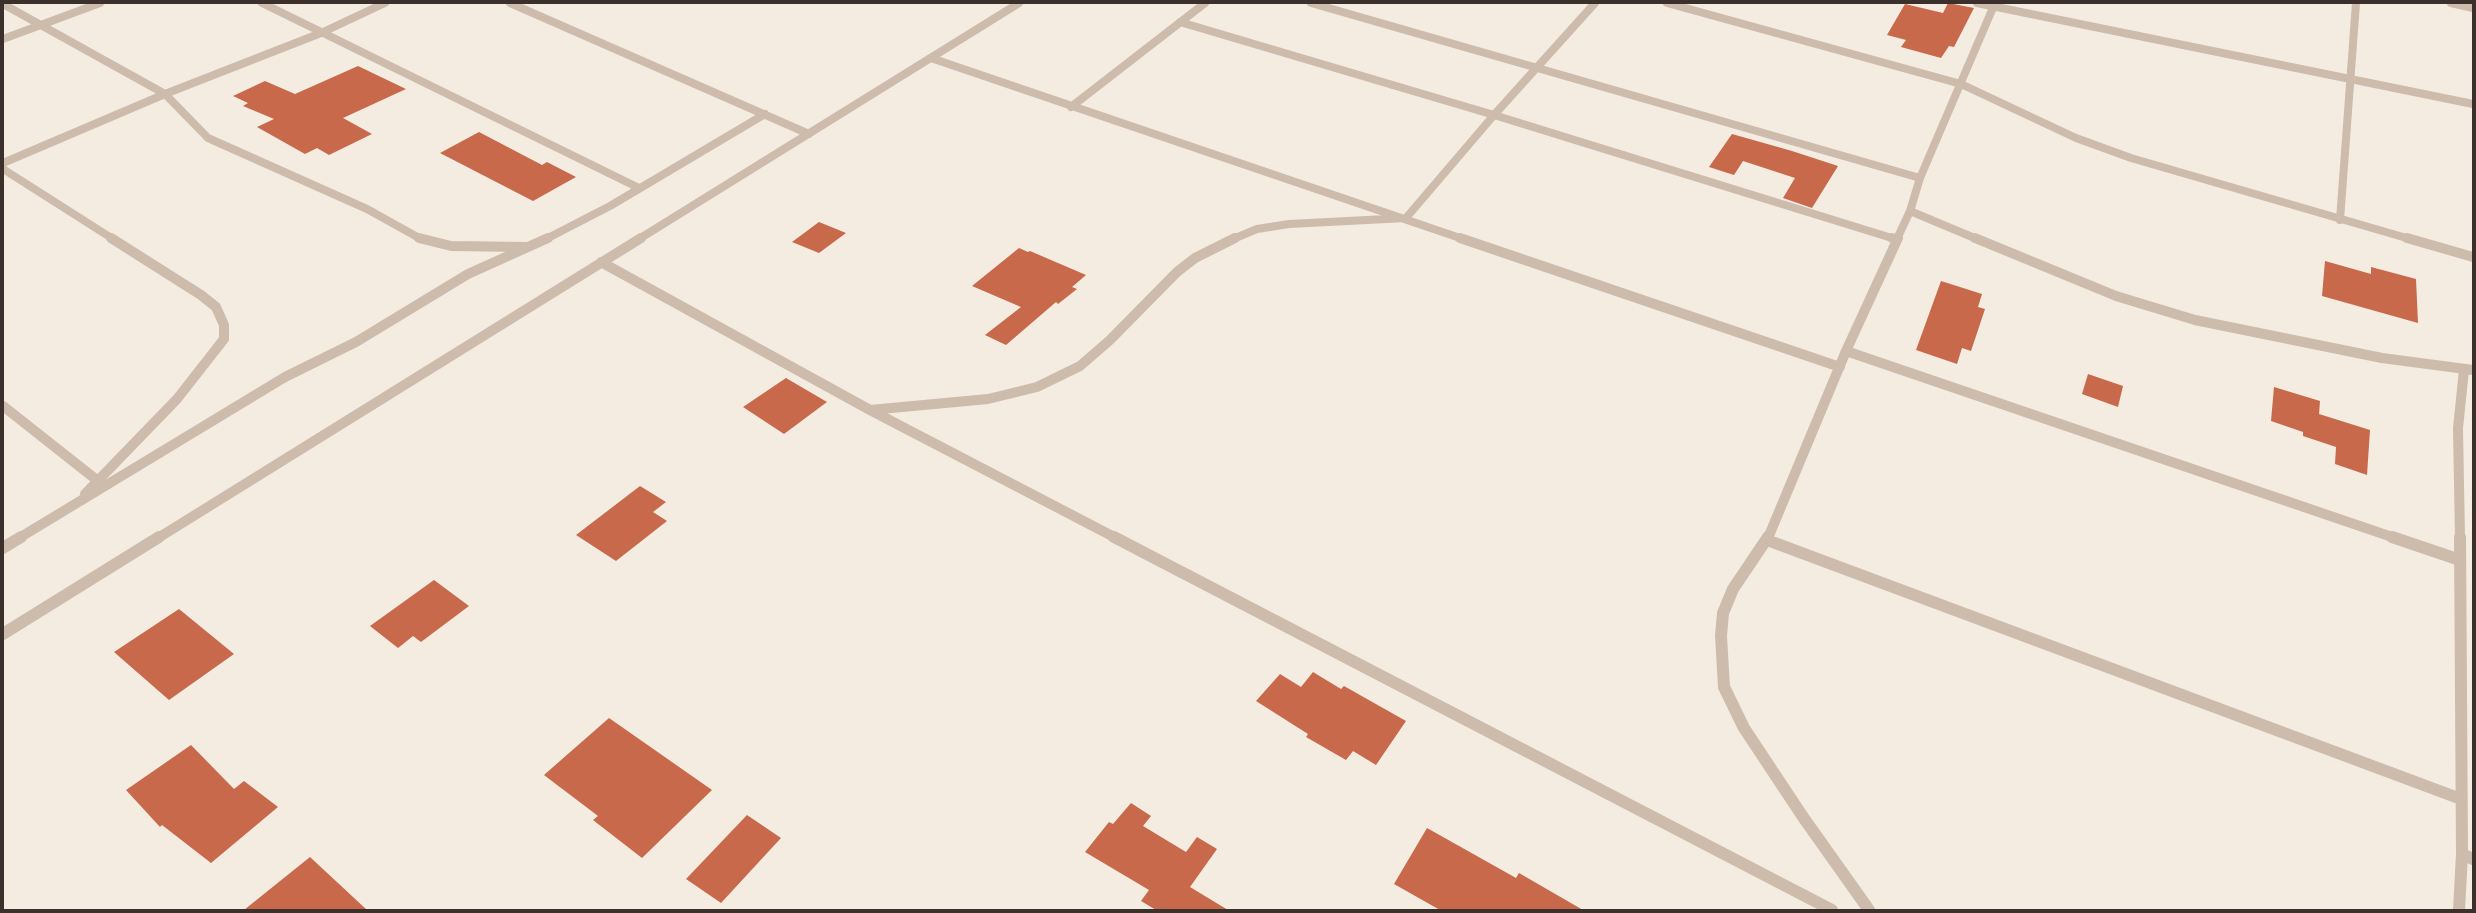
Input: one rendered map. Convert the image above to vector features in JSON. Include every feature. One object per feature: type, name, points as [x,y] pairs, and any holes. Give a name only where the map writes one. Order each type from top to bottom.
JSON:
[{"type":"street","points":[[3,39],[42,26],[100,3]]},
{"type":"street","points":[[262,3],[639,188]]},
{"type":"street","points":[[3,163],[165,94],[321,33],[385,3]]},
{"type":"street","points":[[510,3],[809,134]]},
{"type":"street","points":[[3,634],[1019,3]]},
{"type":"street","points":[[1071,107],[1205,3]]},
{"type":"street","points":[[1311,3],[1920,178]]},
{"type":"street","points":[[870,410],[988,398],[1038,387],[1080,366],[1110,340],[1176,272],[1195,258],[1220,244],[1257,229],[1288,224],[1406,218],[1536,67],[1595,3]]},
{"type":"street","points":[[1667,3],[1961,84],[2070,136],[2097,146],[2166,169],[2473,257]]},
{"type":"street","points":[[1977,3],[1994,5],[2349,81],[2473,104]]},
{"type":"street","points":[[2340,220],[2349,81],[2356,3]]},
{"type":"street","points":[[2455,3],[2473,8]]},
{"type":"street","points":[[3,4],[165,94],[208,138],[367,209],[421,238],[451,246],[528,247]]},
{"type":"street","points":[[1869,910],[1803,817],[1744,728],[1724,687],[1721,636],[1723,613],[1733,589],[1767,540],[1846,350],[1910,211],[1920,178],[1994,5]]},
{"type":"street","points":[[1180,22],[1494,115],[1896,239]]},
{"type":"street","points":[[931,58],[1071,107],[1406,218],[1840,367]]},
{"type":"street","points":[[3,548],[285,377],[356,342],[468,274],[561,232],[765,114]]},
{"type":"street","points":[[3,169],[201,295],[216,307],[224,325],[224,339],[177,399],[74,505]]},
{"type":"street","points":[[1910,211],[2116,296],[2195,320],[2382,358],[2469,370],[2458,428],[2461,798],[2468,857],[2460,910]]},
{"type":"street","points":[[601,262],[870,410],[1832,910]]},
{"type":"street","points":[[1846,350],[2460,560]]},
{"type":"street","points":[[3,406],[98,481]]},
{"type":"street","points":[[1767,540],[2461,798]]},
{"type":"building","points":[[1948,3],[1974,8],[1954,47],[1949,46],[1941,58],[1901,47],[1906,40],[1887,35],[1905,4],[1943,13]]},
{"type":"building","points":[[358,66],[406,89],[343,118],[372,134],[329,155],[317,148],[305,154],[257,127],[274,119],[243,106],[248,103],[233,96],[265,81],[295,94]]},
{"type":"building","points":[[479,132],[542,165],[547,162],[576,177],[533,201],[440,153]]},
{"type":"building","points":[[1732,134],[1838,166],[1812,208],[1783,198],[1795,178],[1743,161],[1734,175],[1709,167]]},
{"type":"building","points":[[819,222],[846,233],[819,253],[792,242]]},
{"type":"building","points":[[1019,248],[1028,252],[1030,251],[1086,275],[1072,287],[1077,289],[1058,304],[1056,302],[1006,345],[985,335],[1021,307],[972,286]]},
{"type":"building","points":[[2325,261],[2371,274],[2371,267],[2416,279],[2418,323],[2322,296]]},
{"type":"building","points":[[1941,281],[1982,294],[1978,307],[1985,309],[1971,351],[1962,348],[1957,364],[1916,350]]},
{"type":"building","points":[[2088,374],[2123,386],[2118,407],[2082,394]]},
{"type":"building","points":[[786,378],[827,402],[784,434],[743,407]]},
{"type":"building","points":[[2274,387],[2320,401],[2319,414],[2370,430],[2367,475],[2335,464],[2336,447],[2303,436],[2303,432],[2271,421]]},
{"type":"building","points":[[640,486],[666,502],[653,512],[667,521],[616,561],[576,535]]},
{"type":"building","points":[[434,580],[469,606],[421,642],[413,636],[398,648],[370,626]]},
{"type":"building","points":[[179,609],[234,654],[169,700],[114,652]]},
{"type":"building","points":[[1313,672],[1341,689],[1344,686],[1406,721],[1376,765],[1353,751],[1346,760],[1306,737],[1308,734],[1256,701],[1280,674],[1301,687]]},
{"type":"building","points":[[609,718],[712,790],[642,858],[593,820],[598,816],[544,775]]},
{"type":"building","points":[[191,745],[234,789],[244,781],[278,807],[211,863],[162,825],[160,827],[126,790]]},
{"type":"building","points":[[1131,803],[1151,816],[1143,826],[1186,852],[1197,837],[1217,849],[1190,887],[1228,910],[1156,910],[1141,901],[1149,890],[1085,852],[1109,822],[1113,824]]},
{"type":"building","points":[[747,815],[781,838],[721,903],[686,879]]},
{"type":"building","points":[[1427,828],[1516,878],[1519,873],[1583,910],[1440,910],[1394,884]]},
{"type":"building","points":[[310,857],[367,910],[244,910]]}]
